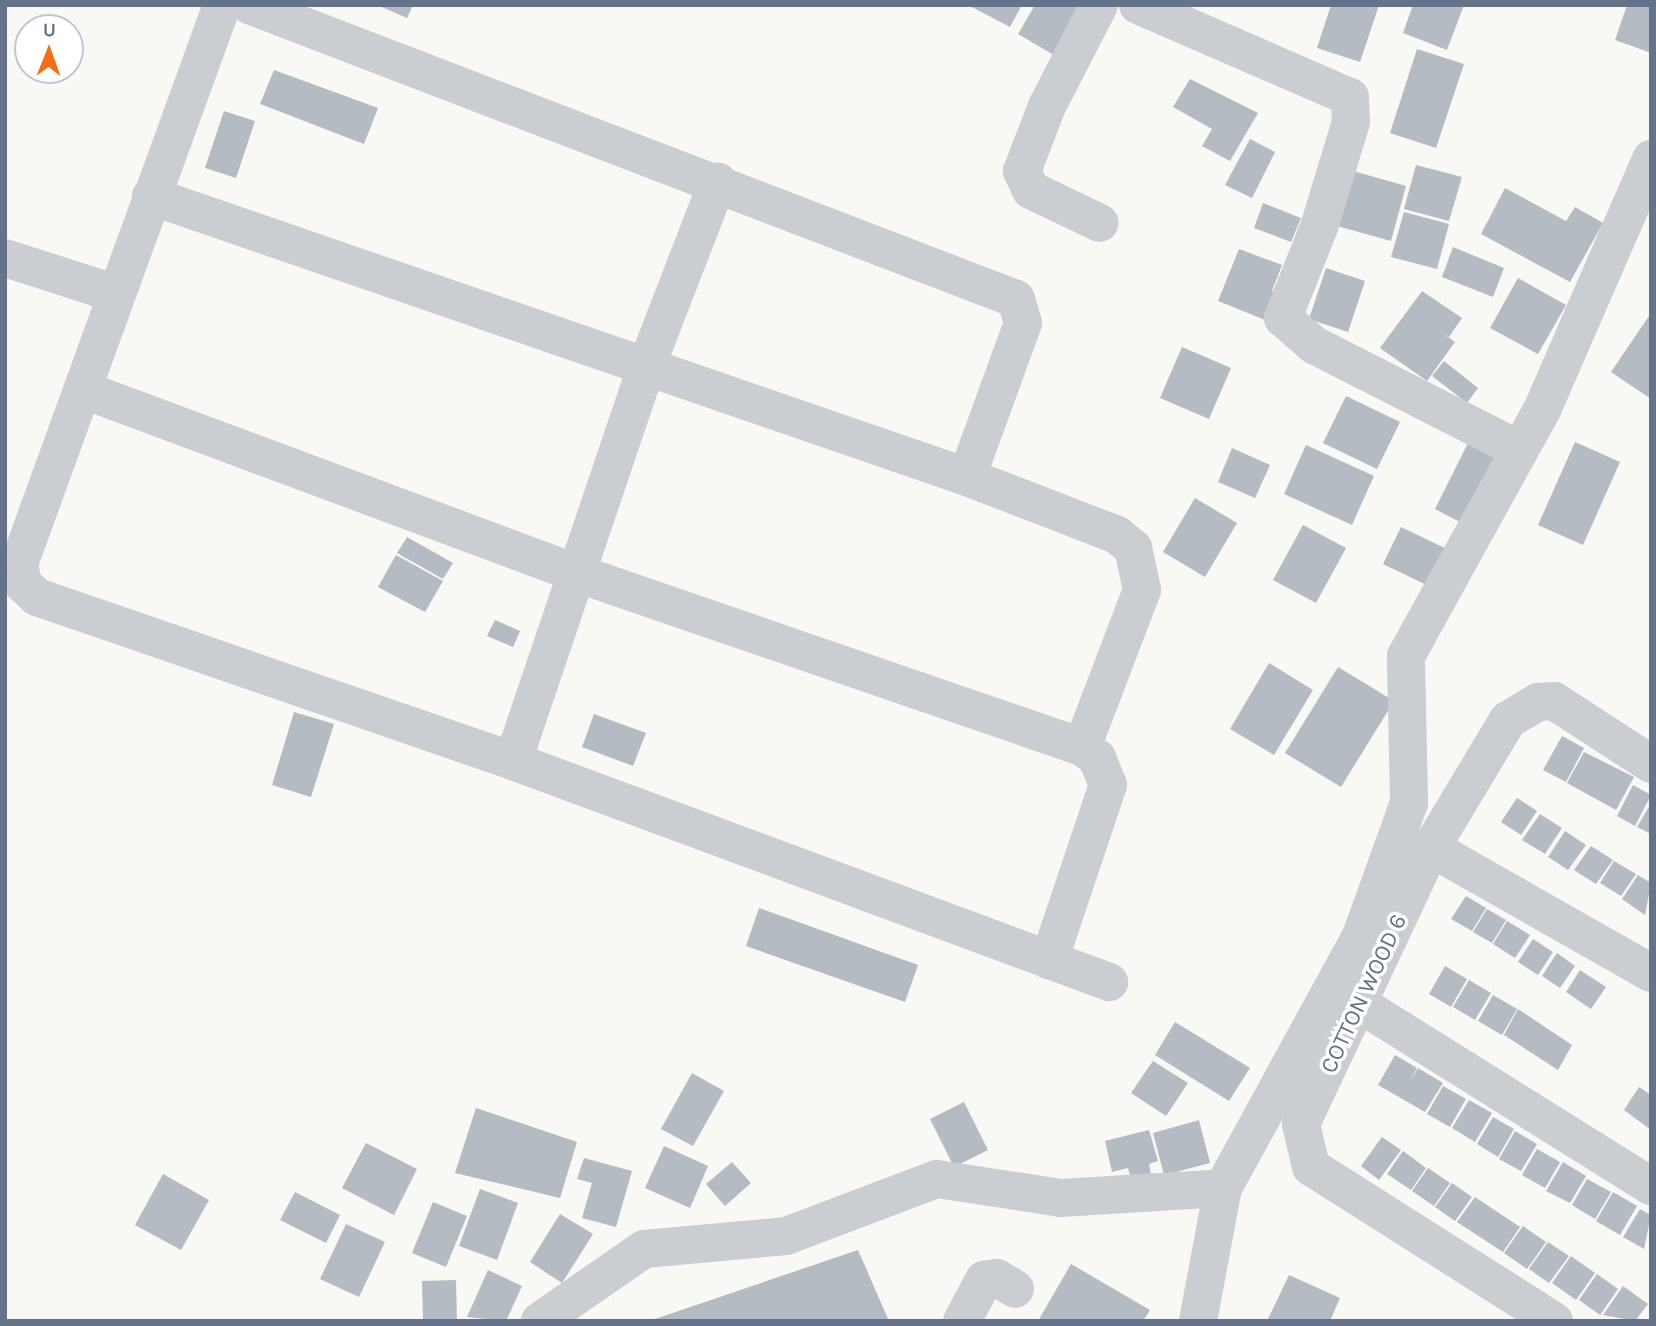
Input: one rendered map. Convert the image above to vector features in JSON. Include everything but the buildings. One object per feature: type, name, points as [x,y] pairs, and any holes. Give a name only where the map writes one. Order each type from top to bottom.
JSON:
[{"type":"street","points":[[222,5],[114,293],[84,390],[19,564],[23,584],[37,597],[513,761],[1109,982]]},
{"type":"street","points":[[249,5],[718,181],[1016,299],[1023,323],[967,477]]},
{"type":"street","points":[[1099,5],[1047,106],[1022,171],[1031,190],[1100,223]]},
{"type":"street","points":[[1139,5],[1350,97],[1351,122],[1319,228],[1283,318],[1314,345],[1520,450]]},
{"type":"street","points":[[1198,1321],[1223,1188],[1361,936],[1409,803],[1406,656],[1520,450],[1651,159]]},
{"type":"street","points":[[513,761],[646,368],[718,181]]},
{"type":"street","points":[[151,196],[967,477],[1117,535],[1133,548],[1142,590],[1082,747]]},
{"type":"street","points":[[5,258],[114,293]]},
{"type":"street","points":[[84,390],[576,573],[1082,747],[1097,758],[1108,785],[1049,960]]},
{"type":"street","name":"COTTON WOOD 6","points":[[1554,1321],[1311,1167],[1301,1124],[1361,1004],[1431,848],[1508,720],[1538,702],[1554,701],[1651,764]]},
{"type":"street","points":[[1431,848],[1651,973]]},
{"type":"street","points":[[1361,1004],[1651,1186]]},
{"type":"street","points":[[540,1321],[645,1249],[786,1236],[937,1178],[1061,1198],[1223,1188]]},
{"type":"street","points":[[962,1321],[984,1280],[997,1278],[1015,1289]]}]
